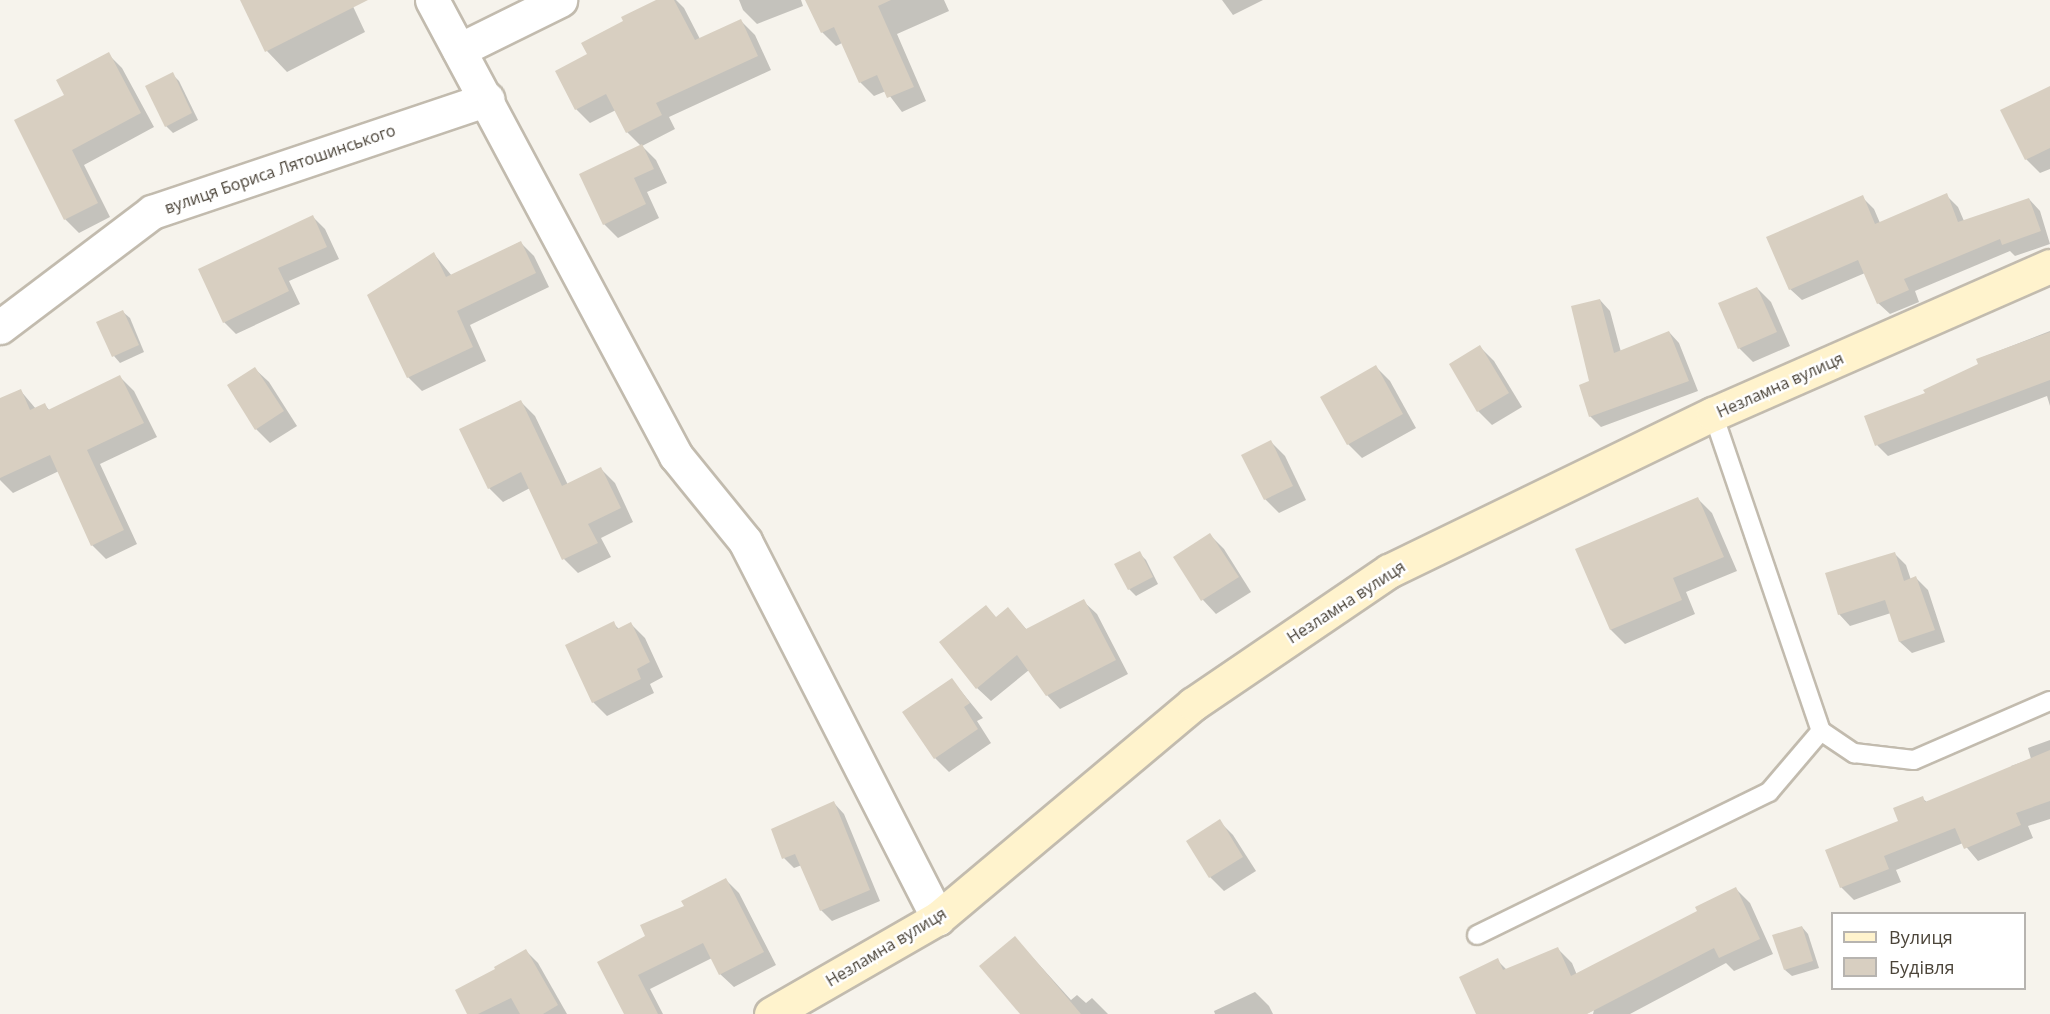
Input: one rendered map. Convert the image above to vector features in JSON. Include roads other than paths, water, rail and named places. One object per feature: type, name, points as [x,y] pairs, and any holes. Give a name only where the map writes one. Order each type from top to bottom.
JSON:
[{"type":"street","points":[[432,0],[676,456],[745,541],[938,918]]},
{"type":"street","points":[[459,50],[560,0]]},
{"type":"street","name":"вулиця Бориса Лятошинського","points":[[0,327],[152,212],[487,99]]},
{"type":"street","name":"Незламна вулиця","points":[[771,1014],[938,918],[1193,704],[1389,571],[1713,414],[2050,266]]},
{"type":"lane","points":[[1713,414],[1821,732],[1854,753],[1914,760],[2050,701]]},
{"type":"lane","points":[[1477,935],[1769,792],[1821,732]]}]
